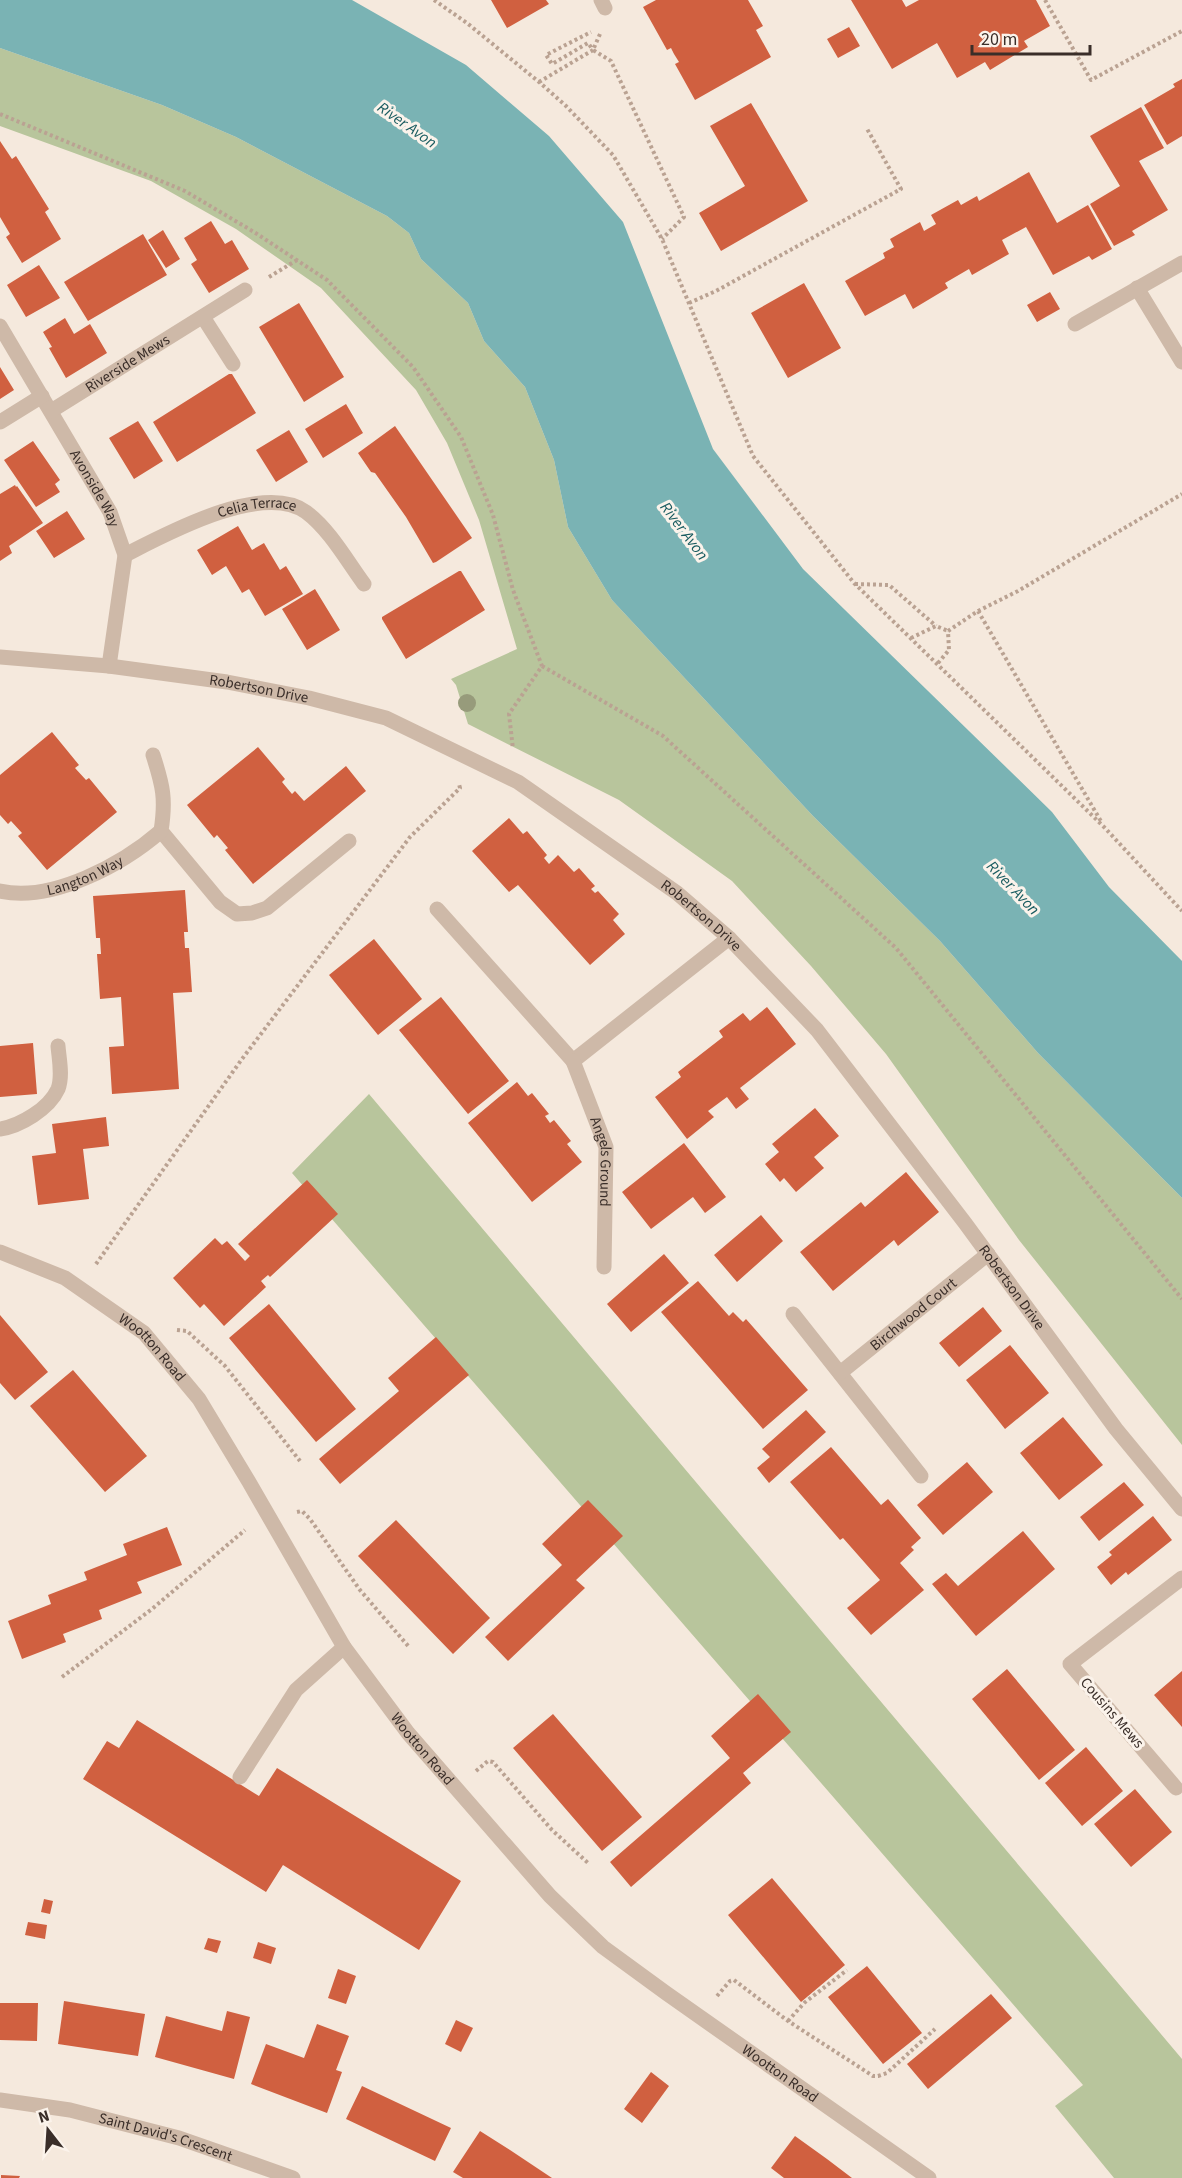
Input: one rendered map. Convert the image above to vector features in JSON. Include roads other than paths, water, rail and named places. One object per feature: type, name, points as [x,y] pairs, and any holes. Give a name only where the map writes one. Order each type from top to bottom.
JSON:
[{"type":"street","points":[[1075,324],[1182,263]]},
{"type":"street","points":[[1137,288],[1182,362]]},
{"type":"street","name":"Riverside Mews","points":[[51,411],[245,291]]},
{"type":"street","points":[[203,317],[233,364]]},
{"type":"street","name":"Avonside Way","points":[[0,326],[110,512],[125,555],[109,666]]},
{"type":"street","points":[[0,422],[42,396]]},
{"type":"street","name":"Celia Terrace","points":[[125,555],[188,523],[261,502],[273,502],[288,504],[306,512],[322,526],[364,584]]},
{"type":"street","name":"Robertson Drive","points":[[0,657],[109,666],[227,682],[309,698],[386,718],[518,783],[677,893],[729,938],[817,1030],[988,1254],[1116,1429],[1182,1509]]},
{"type":"street","points":[[153,755],[163,785],[165,805],[161,831],[220,902],[237,914],[252,913],[267,908],[349,841]]},
{"type":"street","name":"Langton Way","points":[[0,891],[28,894],[59,887],[125,858],[161,831]]},
{"type":"street","name":"Angels Ground","points":[[437,909],[573,1061],[606,1147],[604,1267]]},
{"type":"street","points":[[573,1061],[729,938]]},
{"type":"street","points":[[4,1129],[31,1117],[47,1104],[57,1089],[60,1074],[58,1046]]},
{"type":"street","name":"Wootton Road","points":[[0,1252],[65,1278],[144,1333],[198,1399],[344,1647],[408,1733],[550,1896],[603,1947],[700,2018],[929,2178]]},
{"type":"street","name":"Birchwood Court","points":[[840,1373],[988,1254]]},
{"type":"street","points":[[793,1314],[921,1476]]},
{"type":"street","name":"Cousins Mews","points":[[1176,1788],[1070,1664],[1182,1578]]},
{"type":"street","points":[[240,1778],[296,1690],[344,1647]]},
{"type":"street","name":"Saint David's Crescent","points":[[0,2100],[70,2110],[179,2138],[293,2178]]},
{"type":"water","name":"River Avon","points":[[0,0],[352,0],[466,65],[549,136],[623,222],[713,449],[803,569],[1052,812],[1109,887],[1182,961],[1182,1198],[1038,1053],[940,941],[813,816],[612,600],[568,527],[554,460],[525,387],[484,341],[468,303],[421,259],[409,233],[387,216],[236,137],[162,105],[0,48]]}]
